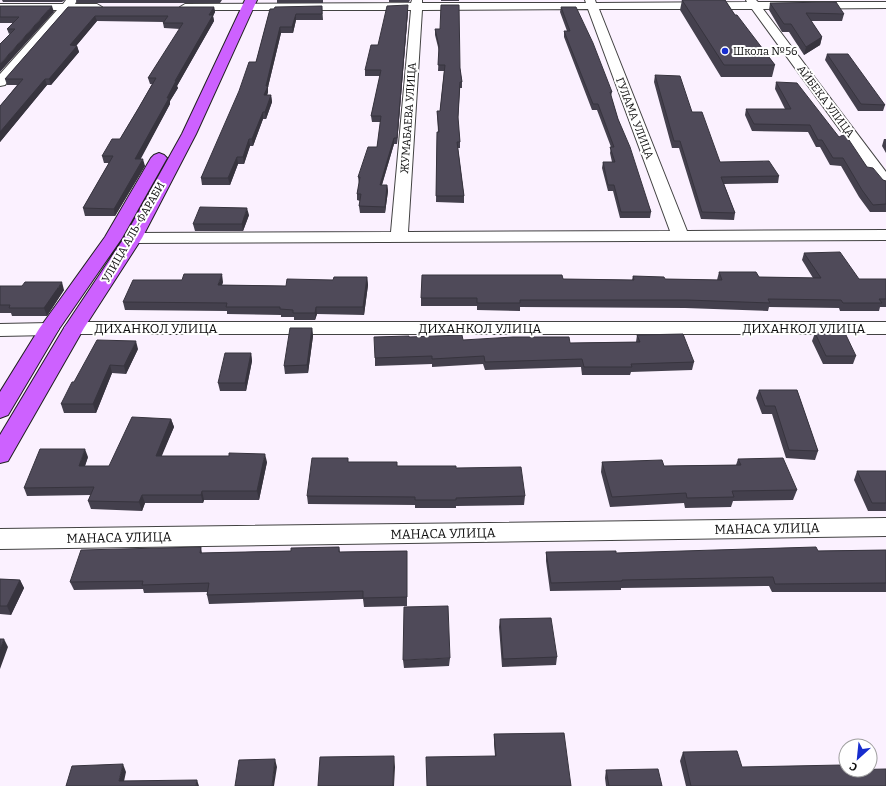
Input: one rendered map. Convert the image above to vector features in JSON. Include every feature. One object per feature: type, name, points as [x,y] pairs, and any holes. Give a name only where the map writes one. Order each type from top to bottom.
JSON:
[{"type":"main road","name":"УЛИЦА АЛЬ-ФАРАБИ","points":[[0,455],[74,328],[133,238],[189,134],[243,4]]},
{"type":"main road","name":"УЛИЦА АЛЬ-ФАРАБИ","points":[[0,410],[49,329],[113,238],[173,134],[243,4]]},
{"type":"street","points":[[174,7],[243,4],[753,2],[886,5]]},
{"type":"street","name":"АЙБЕКА УЛИЦА","points":[[753,2],[886,183]]},
{"type":"street","points":[[0,82],[69,3]]},
{"type":"street","points":[[0,7],[69,3],[104,7]]},
{"type":"street","name":"ЖУМАБАЕВА УЛИЦА","points":[[399,236],[417,3]]},
{"type":"street","name":"ГУЛАМА УЛИЦА","points":[[591,3],[680,235]]},
{"type":"street","points":[[133,238],[886,234]]},
{"type":"street","name":"ДИХАНКОЛ УЛИЦА","points":[[74,328],[886,328]]},
{"type":"street","points":[[0,330],[49,329]]},
{"type":"street","name":"МАНАСА УЛИЦА","points":[[0,539],[886,527]]},
{"type":"building","points":[[682,0],[725,0],[735,15],[737,15],[775,65],[724,65]]},
{"type":"building","points":[[836,2],[844,14],[806,13],[822,37],[806,47],[791,24],[784,24],[770,3]]},
{"type":"building","points":[[408,5],[397,138],[394,138],[380,185],[387,185],[385,207],[359,206],[361,194],[357,194],[360,177],[358,177],[368,147],[377,147],[381,116],[371,116],[381,70],[365,70],[371,45],[378,45],[387,6]]},
{"type":"building","points":[[441,5],[459,5],[460,68],[462,82],[460,82],[458,117],[460,142],[457,142],[464,196],[436,196],[437,132],[439,132],[437,111],[440,111],[445,65],[438,65],[439,46],[435,29],[440,29]]},
{"type":"building","points":[[0,6],[52,6],[0,64],[0,44],[15,29],[7,29],[19,17],[0,17]]},
{"type":"building","points":[[322,6],[322,14],[296,14],[292,27],[280,27],[266,86],[268,86],[264,95],[271,95],[265,112],[263,112],[252,139],[249,139],[243,157],[237,157],[228,178],[201,178],[239,91],[249,62],[256,62],[270,9],[274,9],[275,7]]},
{"type":"building","points":[[68,7],[214,7],[209,15],[213,15],[175,81],[167,98],[169,98],[135,159],[143,159],[114,209],[83,208],[113,156],[102,156],[112,139],[120,139],[156,78],[148,78],[183,23],[163,23],[168,16],[95,16],[70,45],[77,46],[49,79],[45,79],[0,132],[0,106],[23,79],[5,79]]},
{"type":"building","points":[[561,7],[576,7],[593,43],[612,92],[610,92],[618,119],[630,147],[651,212],[621,212],[614,185],[608,185],[603,162],[615,162],[610,147],[614,147],[598,104],[593,104],[564,31],[570,31]]},
{"type":"building","points":[[827,54],[848,54],[885,105],[861,104]]},
{"type":"building","points":[[655,75],[680,76],[692,112],[702,112],[720,162],[769,161],[779,176],[721,177],[735,213],[702,212],[680,141],[674,141]]},
{"type":"building","points":[[776,82],[797,83],[839,137],[845,134],[867,167],[873,168],[883,180],[886,181],[886,204],[873,205],[862,190],[843,158],[833,158],[822,140],[818,140],[810,125],[754,124],[746,109],[791,109]]},
{"type":"building","points":[[200,207],[247,208],[242,224],[193,224]]},
{"type":"building","points":[[840,252],[859,279],[886,279],[886,299],[879,299],[882,303],[843,303],[841,300],[768,299],[770,303],[687,300],[520,300],[520,303],[477,303],[477,298],[421,298],[422,275],[562,275],[563,279],[634,280],[633,276],[664,277],[665,279],[722,280],[719,272],[756,272],[759,277],[821,278],[804,253]]},
{"type":"building","points":[[184,274],[222,274],[218,285],[286,286],[287,279],[333,280],[334,277],[367,277],[363,307],[316,307],[315,313],[293,313],[293,310],[280,309],[280,307],[226,307],[227,303],[123,302],[133,280],[182,280]]},
{"type":"building","points":[[25,282],[62,282],[44,308],[9,308],[10,305],[0,305],[0,286],[22,286]]},
{"type":"building","points":[[290,328],[312,328],[307,365],[284,366]]},
{"type":"building","points":[[815,333],[845,333],[856,356],[826,356]]},
{"type":"building","points":[[683,334],[694,362],[631,364],[632,367],[584,367],[582,359],[485,362],[484,356],[432,359],[432,356],[375,358],[374,337],[462,335],[463,340],[513,337],[569,337],[570,343],[640,342],[637,335]]},
{"type":"building","points":[[97,340],[136,341],[124,366],[110,365],[93,404],[61,404],[72,382],[74,382]]},
{"type":"building","points":[[225,353],[251,353],[245,383],[218,383]]},
{"type":"building","points":[[759,390],[797,390],[818,451],[789,450],[775,406],[765,406]]},
{"type":"building","points":[[132,417],[171,419],[156,456],[229,456],[229,453],[265,454],[257,491],[202,491],[201,495],[142,495],[139,502],[88,501],[94,487],[24,488],[40,449],[85,449],[79,466],[109,466]]},
{"type":"building","points":[[312,458],[348,458],[348,462],[397,462],[397,466],[456,466],[456,468],[521,467],[525,496],[456,498],[456,500],[415,500],[415,497],[307,496]]},
{"type":"building","points":[[783,458],[797,490],[732,491],[734,497],[687,498],[686,493],[612,497],[602,462],[662,460],[664,466],[741,465],[738,459]]},
{"type":"building","points":[[857,471],[886,471],[886,503],[872,503]]},
{"type":"building","points":[[201,547],[200,553],[291,551],[291,548],[339,547],[339,552],[407,551],[407,597],[363,598],[363,591],[207,595],[209,583],[142,585],[143,581],[70,582],[81,550]]},
{"type":"building","points":[[816,547],[818,551],[886,550],[886,583],[775,584],[773,577],[551,583],[546,552],[616,551],[616,553]]},
{"type":"building","points":[[0,579],[20,580],[7,606],[0,606]]},
{"type":"building","points":[[448,606],[450,658],[403,660],[404,607]]},
{"type":"building","points":[[551,618],[557,657],[503,659],[500,619]]},
{"type":"building","points":[[0,639],[4,639],[0,649]]},
{"type":"building","points":[[564,733],[571,786],[427,786],[426,757],[496,756],[494,734]]},
{"type":"building","points":[[737,751],[742,767],[838,765],[838,778],[878,778],[878,769],[886,769],[886,786],[691,786],[683,752]]},
{"type":"building","points":[[394,756],[393,786],[318,786],[320,757]]},
{"type":"building","points":[[275,759],[272,786],[235,786],[239,760]]},
{"type":"building","points":[[123,764],[119,781],[197,780],[196,786],[66,786],[72,766]]},
{"type":"building","points":[[658,769],[662,786],[609,786],[606,770]]},
{"type":"place","name":"Школа №56","points":[[725,51]]}]
